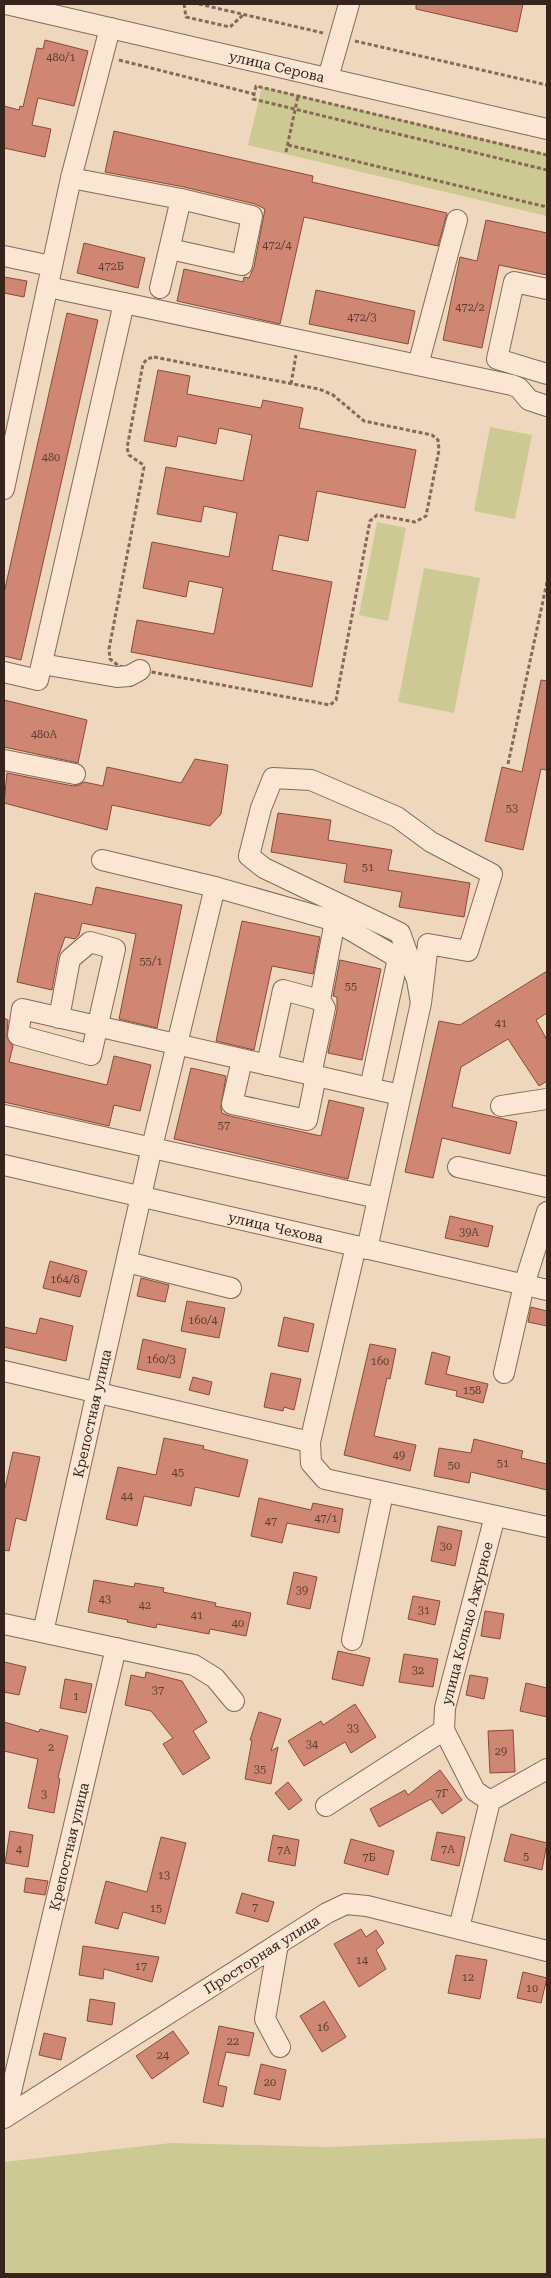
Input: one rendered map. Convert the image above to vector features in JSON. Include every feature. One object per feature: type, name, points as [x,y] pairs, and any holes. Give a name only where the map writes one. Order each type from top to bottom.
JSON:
[{"type":"street","points":[[328,78],[349,4]]},
{"type":"street","name":"улица Серова","points":[[19,5],[110,28],[547,129]]},
{"type":"street","points":[[4,489],[71,178],[110,28]]},
{"type":"street","points":[[71,178],[181,199],[252,216],[242,265],[170,250]]},
{"type":"street","points":[[160,288],[181,199]]},
{"type":"street","points":[[418,365],[456,220]]},
{"type":"street","points":[[4,256],[51,266]]},
{"type":"street","points":[[547,289],[514,282],[497,359],[547,374]]},
{"type":"street","points":[[48,287],[512,385],[519,388],[529,400],[547,406]]},
{"type":"street","points":[[4,672],[38,680],[124,303]]},
{"type":"street","points":[[42,664],[118,677],[128,676],[140,670]]},
{"type":"street","points":[[4,760],[75,774]]},
{"type":"street","points":[[421,1002],[417,980],[400,933],[264,868],[249,856],[261,808],[274,778],[311,780],[397,817],[431,842],[492,874],[468,951],[428,944],[421,1002],[378,1198],[362,1247],[310,1442],[311,1463],[325,1480],[547,1527]]},
{"type":"street","points":[[102,860],[215,887],[335,921],[398,958],[370,1088]]},
{"type":"street","name":"Крепостная улица","points":[[43,1632],[152,1147],[215,887]]},
{"type":"street","points":[[242,1060],[232,1104],[306,1120],[325,1008],[320,1000],[335,921]]},
{"type":"street","points":[[58,1018],[70,959],[90,942],[116,949],[99,1027],[91,1055],[18,1035],[22,1009],[58,1018],[99,1027],[178,1045],[242,1060],[400,1094]]},
{"type":"street","points":[[267,1065],[283,990],[320,1000]]},
{"type":"street","points":[[501,1106],[547,1099]]},
{"type":"street","points":[[4,1115],[378,1198]]},
{"type":"street","name":"улица Чехова","points":[[4,1165],[142,1195],[547,1290]]},
{"type":"street","points":[[458,1167],[547,1187]]},
{"type":"street","points":[[504,1373],[524,1285],[547,1212]]},
{"type":"street","points":[[127,1262],[231,1288]]},
{"type":"street","points":[[4,1372],[310,1442]]},
{"type":"street","points":[[352,1640],[383,1493]]},
{"type":"street","name":"улица Кольцо Ажурное","points":[[444,1730],[445,1708],[495,1516]]},
{"type":"street","points":[[4,1624],[194,1665],[215,1678],[234,1702]]},
{"type":"street","name":"Крепостная улица","points":[[4,2117],[116,1648]]},
{"type":"street","points":[[326,1806],[444,1730],[475,1791],[490,1801]]},
{"type":"street","points":[[459,1928],[490,1801],[547,1769]]},
{"type":"street","name":"Просторная улица","points":[[4,2117],[327,1913],[346,1904],[367,1906],[547,1951]]},
{"type":"street","points":[[278,1944],[265,2019],[280,2047]]},
{"type":"path","points":[[184,4],[186,17],[230,28],[244,14]]},
{"type":"path","points":[[199,4],[547,85]]},
{"type":"path","points":[[103,56],[254,94]]},
{"type":"path","points":[[547,155],[256,86],[253,99],[547,170]]},
{"type":"path","points":[[286,152],[298,96]]},
{"type":"path","points":[[288,144],[547,207]]},
{"type":"path","points":[[291,384],[299,340]]},
{"type":"path","points":[[154,357],[291,384],[326,392],[341,401],[352,413],[364,421],[432,435],[440,444],[426,516],[415,522],[378,515],[370,521],[336,700],[332,704],[326,705],[119,666],[113,663],[109,654],[143,472],[142,464],[131,458],[127,448],[143,364],[148,359],[154,357]]},
{"type":"path","points":[[508,764],[547,582]]},
{"type":"shaded area","points":[[262,87],[547,154],[547,216],[248,145]]},
{"type":"shaded area","points":[[490,427],[532,435],[515,519],[474,511]]},
{"type":"shaded area","points":[[377,522],[406,528],[388,621],[359,615]]},
{"type":"shaded area","points":[[424,568],[480,578],[454,713],[398,702]]},
{"type":"shaded area","points":[[547,2138],[547,2274],[4,2274],[4,2162],[171,2143],[328,2147]]},
{"type":"building","points":[[416,4],[523,4],[517,32],[416,9]]},
{"type":"building","points":[[45,40],[88,51],[74,106],[38,98],[32,125],[51,129],[45,157],[4,148],[4,106],[19,110],[20,106],[23,107],[37,48],[43,49]]},
{"type":"building","points":[[114,131],[313,176],[312,182],[447,213],[438,246],[304,217],[280,324],[177,301],[184,269],[243,282],[244,277],[249,278],[254,267],[265,209],[255,204],[184,187],[105,172]]},
{"type":"building","points":[[486,220],[547,233],[547,275],[499,265],[482,348],[443,340],[460,257],[477,261]]},
{"type":"building","points":[[84,243],[145,258],[138,288],[77,273]]},
{"type":"building","points":[[4,277],[27,281],[24,297],[4,293]]},
{"type":"building","points":[[316,290],[415,311],[408,344],[309,324]]},
{"type":"building","points":[[67,313],[98,320],[21,660],[4,656],[4,593]]},
{"type":"building","points":[[158,370],[190,376],[187,394],[261,408],[263,400],[303,408],[299,428],[416,450],[405,508],[317,491],[308,541],[279,535],[272,570],[332,582],[312,687],[131,652],[137,620],[214,634],[223,588],[189,581],[186,597],[143,588],[152,542],[229,557],[237,513],[204,506],[201,522],[157,514],[166,467],[243,481],[252,435],[219,428],[216,444],[178,436],[176,447],[144,441]]},
{"type":"building","points":[[541,680],[547,681],[547,770],[541,769],[523,850],[485,841],[502,767],[522,772]]},
{"type":"building","points":[[4,700],[87,720],[78,763],[4,747]]},
{"type":"building","points":[[195,759],[228,765],[221,814],[210,826],[112,805],[107,830],[4,803],[7,773],[73,786],[84,782],[103,786],[107,767],[181,783]]},
{"type":"building","points":[[278,813],[331,820],[328,840],[392,850],[388,870],[470,883],[464,917],[399,907],[402,892],[344,882],[347,864],[271,852]]},
{"type":"building","points":[[96,887],[182,905],[157,1028],[119,1019],[136,934],[82,923],[79,935],[75,939],[65,937],[58,957],[52,990],[17,982],[35,893],[92,905]]},
{"type":"building","points":[[242,921],[320,937],[313,974],[272,966],[254,1050],[216,1041]]},
{"type":"building","points":[[340,960],[381,969],[362,1060],[328,1053],[337,1010],[337,997],[333,996]]},
{"type":"building","points":[[547,971],[547,1013],[536,1020],[547,1040],[547,1081],[539,1086],[508,1039],[461,1067],[452,1107],[517,1122],[510,1154],[442,1138],[433,1178],[405,1172],[439,1021],[460,1025]]},
{"type":"building","points":[[4,1018],[8,1020],[7,1038],[13,1046],[9,1062],[107,1085],[114,1056],[151,1065],[140,1111],[114,1105],[109,1126],[4,1102]]},
{"type":"building","points":[[191,1068],[226,1076],[221,1107],[222,1113],[230,1116],[321,1136],[329,1100],[364,1108],[348,1179],[174,1139]]},
{"type":"building","points":[[450,1216],[493,1226],[488,1247],[445,1238]]},
{"type":"building","points":[[50,1261],[87,1271],[80,1297],[43,1288]]},
{"type":"building","points":[[141,1278],[169,1285],[165,1302],[137,1296]]},
{"type":"building","points":[[187,1301],[225,1308],[219,1338],[181,1331]]},
{"type":"building","points":[[531,1307],[547,1311],[547,1326],[528,1322]]},
{"type":"building","points":[[284,1317],[314,1324],[308,1352],[278,1346]]},
{"type":"building","points":[[40,1318],[73,1326],[66,1361],[4,1347],[4,1327],[36,1334]]},
{"type":"building","points":[[143,1339],[186,1349],[180,1378],[137,1369]]},
{"type":"building","points":[[370,1344],[396,1349],[390,1379],[387,1378],[374,1436],[416,1445],[410,1471],[344,1455]]},
{"type":"building","points":[[432,1352],[450,1357],[446,1374],[488,1384],[483,1403],[456,1396],[457,1391],[425,1384]]},
{"type":"building","points":[[271,1373],[301,1379],[294,1410],[284,1407],[283,1411],[264,1407]]},
{"type":"building","points":[[193,1377],[212,1382],[209,1395],[189,1390]]},
{"type":"building","points":[[164,1438],[204,1446],[203,1449],[248,1460],[239,1497],[195,1487],[191,1506],[144,1496],[137,1526],[106,1519],[118,1467],[156,1475]]},
{"type":"building","points":[[474,1439],[523,1451],[521,1458],[547,1464],[547,1490],[471,1472],[469,1483],[434,1476],[439,1448],[471,1453]]},
{"type":"building","points":[[13,1452],[40,1457],[26,1521],[16,1518],[9,1551],[4,1550],[4,1488]]},
{"type":"building","points":[[259,1498],[311,1510],[313,1503],[343,1509],[339,1533],[287,1523],[282,1543],[251,1536]]},
{"type":"building","points":[[438,1526],[462,1531],[455,1566],[431,1561]]},
{"type":"building","points":[[294,1572],[317,1577],[310,1609],[287,1604]]},
{"type":"building","points":[[94,1580],[134,1587],[135,1583],[164,1588],[163,1592],[216,1603],[215,1606],[251,1613],[246,1636],[210,1629],[209,1634],[157,1624],[156,1628],[88,1612]]},
{"type":"building","points":[[413,1596],[440,1601],[435,1625],[408,1619]]},
{"type":"building","points":[[485,1611],[504,1614],[500,1639],[481,1636]]},
{"type":"building","points":[[338,1651],[370,1658],[363,1686],[332,1679]]},
{"type":"building","points":[[404,1654],[438,1659],[433,1687],[399,1682]]},
{"type":"building","points":[[4,1662],[26,1667],[19,1695],[4,1692]]},
{"type":"building","points":[[146,1672],[182,1681],[207,1722],[193,1731],[210,1758],[183,1775],[163,1744],[173,1738],[151,1711],[125,1705],[131,1675],[145,1678]]},
{"type":"building","points":[[470,1675],[488,1678],[484,1699],[466,1695]]},
{"type":"building","points":[[65,1679],[92,1684],[86,1713],[60,1708]]},
{"type":"building","points":[[526,1683],[547,1688],[547,1717],[520,1711]]},
{"type":"building","points":[[355,1704],[376,1737],[351,1753],[345,1742],[304,1766],[288,1741],[321,1721],[323,1725]]},
{"type":"building","points":[[259,1712],[281,1719],[271,1751],[278,1747],[271,1784],[245,1779],[252,1740],[250,1740]]},
{"type":"building","points":[[4,1722],[39,1732],[40,1729],[68,1736],[58,1778],[60,1779],[54,1813],[28,1808],[38,1759],[4,1751]]},
{"type":"building","points":[[513,1730],[515,1772],[490,1773],[488,1731]]},
{"type":"building","points":[[440,1770],[462,1800],[442,1814],[431,1799],[379,1827],[370,1809],[405,1790],[408,1795]]},
{"type":"building","points":[[288,1782],[302,1800],[289,1810],[275,1793]]},
{"type":"building","points":[[10,1831],[33,1835],[28,1867],[5,1863]]},
{"type":"building","points":[[437,1832],[465,1837],[459,1866],[431,1860]]},
{"type":"building","points":[[511,1834],[547,1843],[542,1870],[504,1861]]},
{"type":"building","points":[[273,1835],[299,1840],[295,1866],[268,1861]]},
{"type":"building","points":[[161,1837],[186,1843],[165,1924],[123,1912],[118,1929],[95,1923],[106,1881],[147,1892]]},
{"type":"building","points":[[351,1839],[394,1851],[388,1875],[344,1863]]},
{"type":"building","points":[[26,1878],[48,1881],[45,1895],[24,1892]]},
{"type":"building","points":[[242,1893],[274,1902],[268,1922],[236,1913]]},
{"type":"building","points":[[361,1929],[366,1937],[376,1930],[384,1943],[376,1950],[386,1969],[359,1987],[334,1944]]},
{"type":"building","points":[[83,1946],[159,1957],[152,1982],[104,1969],[103,1979],[79,1975]]},
{"type":"building","points":[[456,1955],[487,1960],[480,1999],[448,1993]]},
{"type":"building","points":[[523,1972],[547,1978],[541,2003],[517,1998]]},
{"type":"building","points":[[90,1999],[115,2003],[112,2025],[87,2021]]},
{"type":"building","points":[[324,2001],[346,2037],[322,2052],[300,2016]]},
{"type":"building","points":[[219,2026],[254,2033],[249,2056],[226,2052],[218,2085],[227,2087],[223,2107],[203,2102]]},
{"type":"building","points":[[173,2031],[189,2053],[152,2079],[136,2056]]},
{"type":"building","points":[[44,2033],[66,2038],[61,2060],[39,2055]]},
{"type":"building","points":[[261,2064],[286,2070],[280,2100],[254,2094]]}]
